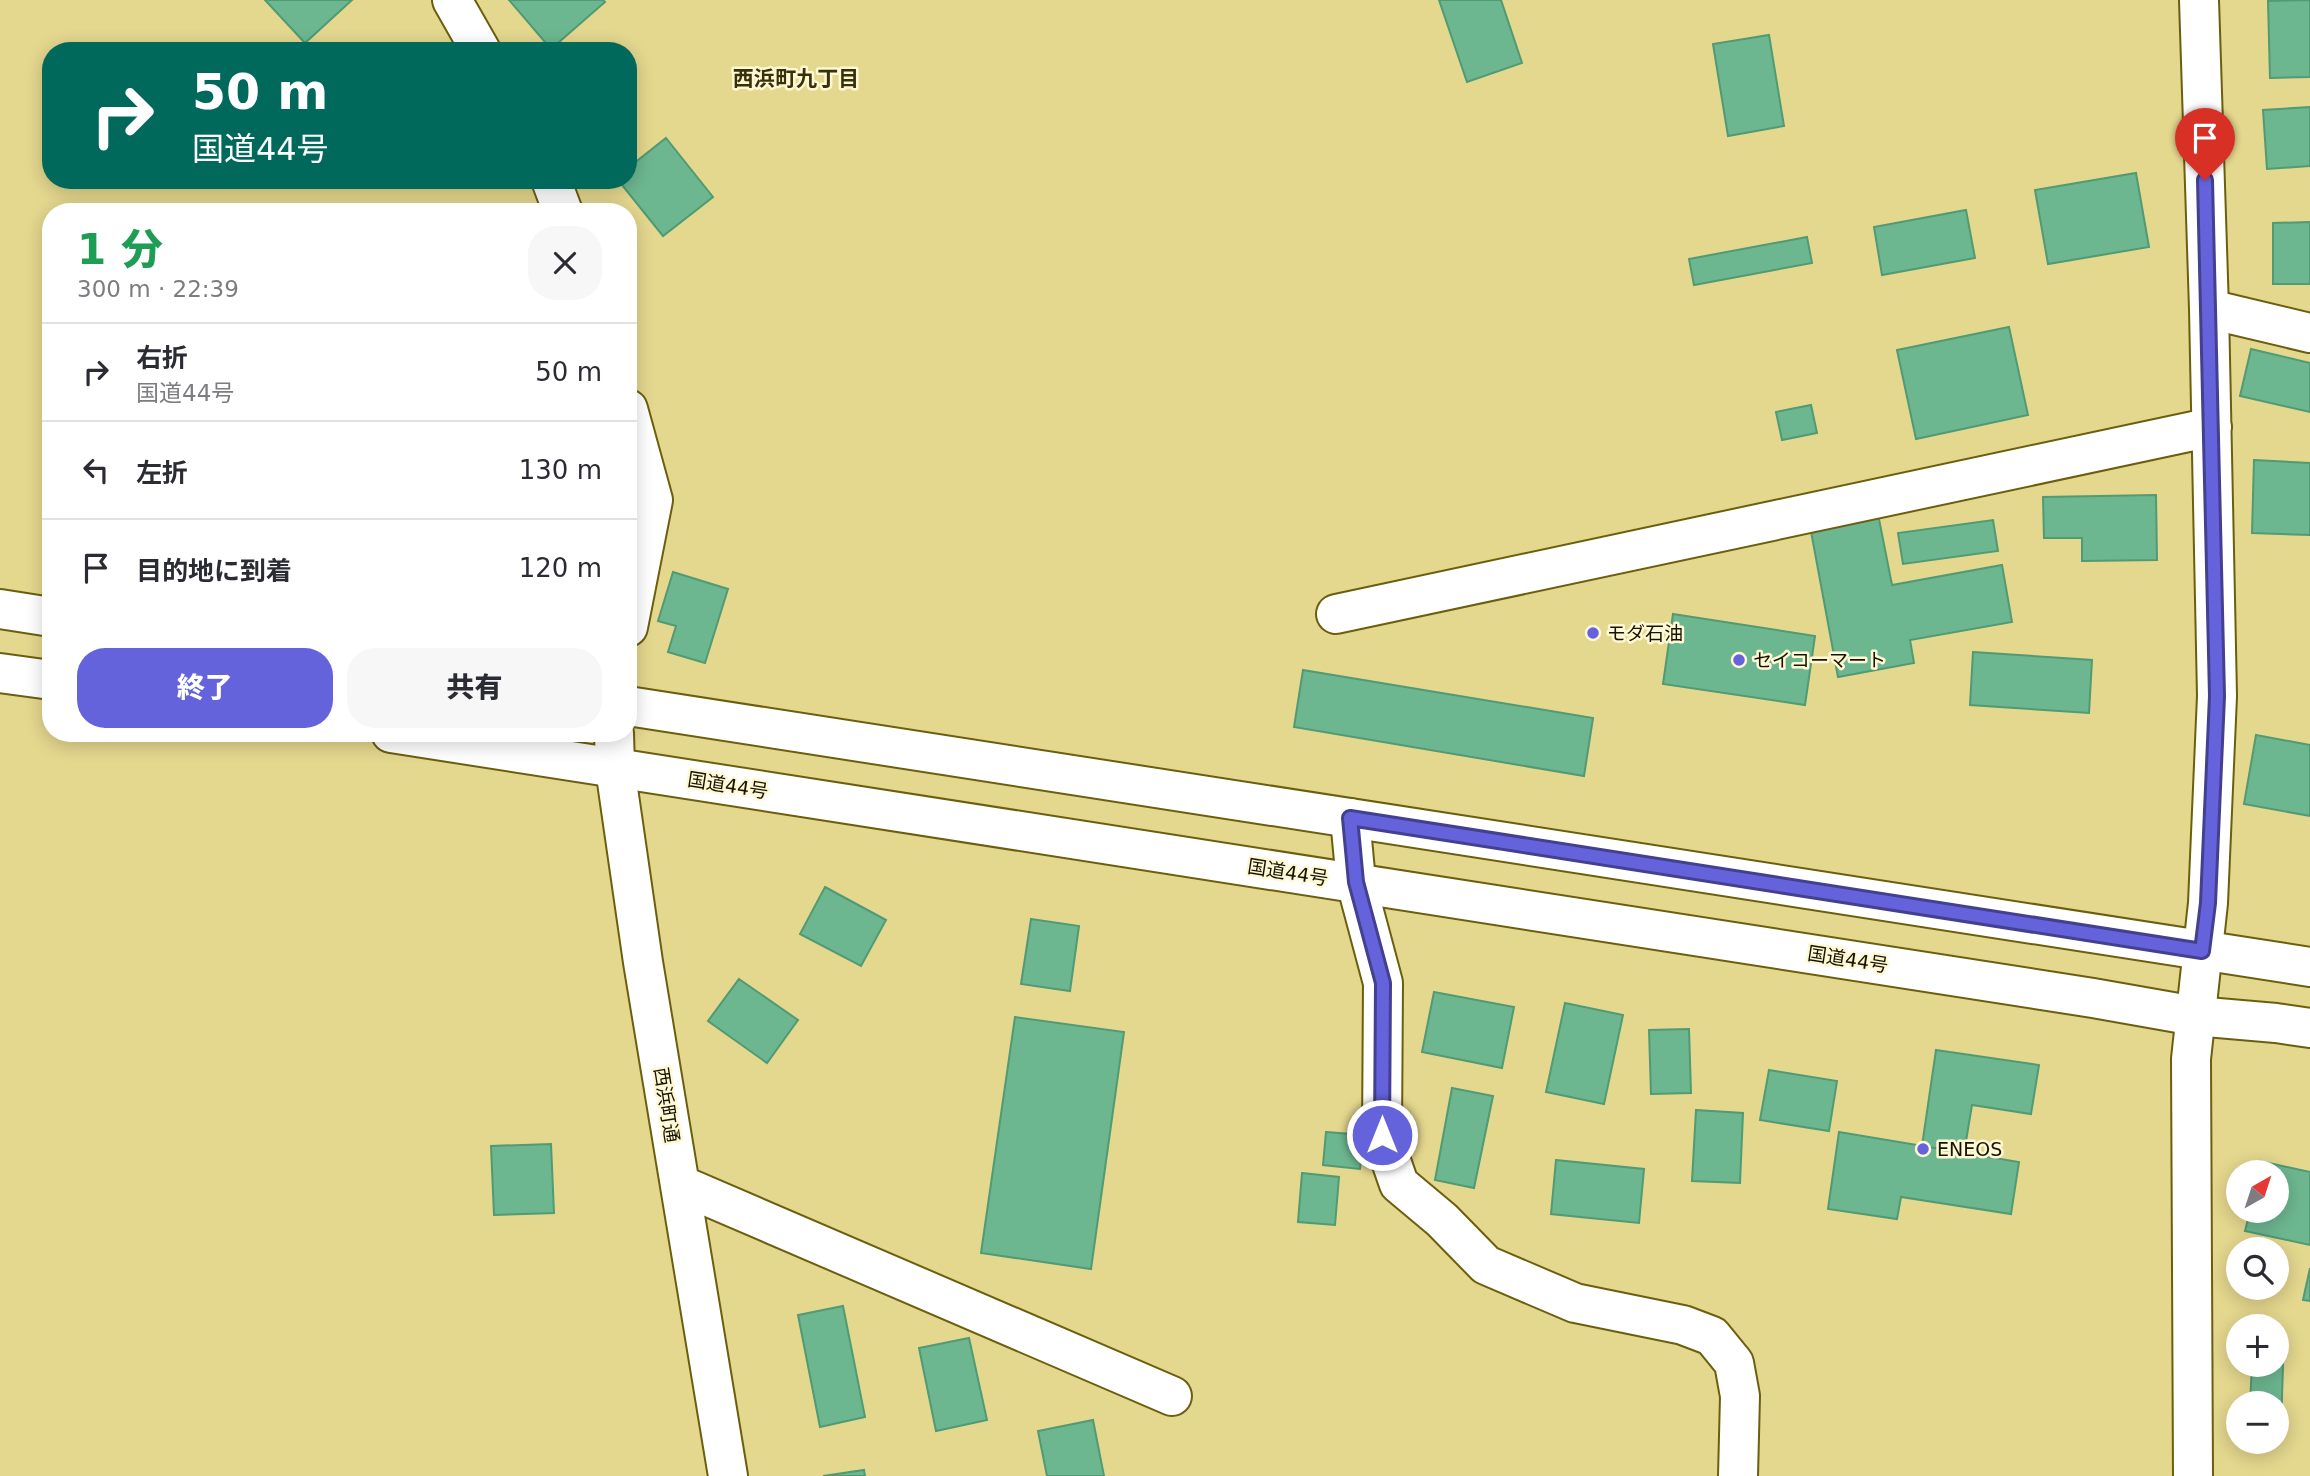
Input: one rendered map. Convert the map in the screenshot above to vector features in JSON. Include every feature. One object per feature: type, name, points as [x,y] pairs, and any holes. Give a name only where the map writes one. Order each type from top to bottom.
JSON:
[{"type":"main road","points":[[452,0],[476,42]]},
{"type":"main road","points":[[2193,1476],[2191,1059],[2208,903],[2217,696],[2199,0]]},
{"type":"main road","points":[[2209,309],[2310,333]]},
{"type":"main road","points":[[1336,614],[2212,427]]},
{"type":"main road","points":[[637,442],[653,500],[637,581]]},
{"type":"main road","points":[[0,609],[42,616]]},
{"type":"main road","points":[[0,673],[42,679]]},
{"type":"main road","points":[[637,707],[2310,967]]},
{"type":"main road","name":"国道44号","points":[[502,742],[614,751],[1356,882],[2195,1016],[2310,1028]]},
{"type":"main road","name":"西浜町通","points":[[614,751],[643,962],[728,1476]]},
{"type":"main road","points":[[1350,818],[1356,882],[1383,983],[1382,1135],[1399,1184],[1442,1220],[1486,1265],[1575,1303],[1683,1325],[1712,1336],[1734,1363],[1740,1396],[1738,1476]]},
{"type":"main road","points":[[681,1185],[1172,1396]]},
{"type":"building","points":[[265,0],[352,0],[306,42]]},
{"type":"building","points":[[509,0],[605,2],[559,42],[545,42]]},
{"type":"building","points":[[1439,0],[1501,0],[1522,63],[1467,82]]},
{"type":"building","points":[[2310,0],[2310,77],[2270,78],[2268,1]]},
{"type":"building","points":[[1769,35],[1784,126],[1728,136],[1713,44]]},
{"type":"building","points":[[2310,107],[2310,166],[2267,169],[2263,110]]},
{"type":"building","points":[[666,138],[713,197],[663,236],[625,189],[637,189],[637,161]]},
{"type":"building","points":[[2136,173],[2149,247],[2048,264],[2035,190]]},
{"type":"building","points":[[1966,210],[1975,258],[1882,275],[1874,227]]},
{"type":"building","points":[[2310,222],[2310,284],[2273,284],[2273,223]]},
{"type":"building","points":[[1807,237],[1812,263],[1694,285],[1689,259]]},
{"type":"building","points":[[2009,327],[2028,415],[1916,439],[1897,350]]},
{"type":"building","points":[[2251,349],[2310,363],[2310,412],[2240,396]]},
{"type":"building","points":[[1811,405],[1817,433],[1782,440],[1776,412]]},
{"type":"building","points":[[2254,460],[2310,463],[2310,535],[2252,533]]},
{"type":"building","points":[[2156,495],[2157,560],[2082,561],[2082,538],[2044,538],[2043,497]]},
{"type":"building","points":[[1878,514],[1892,585],[2002,565],[2012,622],[1910,640],[1914,663],[1838,677],[1810,526]]},
{"type":"building","points":[[1993,520],[1998,551],[1903,564],[1898,533]]},
{"type":"building","points":[[673,572],[728,589],[705,663],[668,652],[676,626],[658,621]]},
{"type":"building","name":"セイコーマート","points":[[1673,614],[1815,636],[1805,705],[1663,684]]},
{"type":"building","points":[[1973,652],[2092,660],[2089,713],[1970,705]]},
{"type":"building","points":[[1303,670],[1593,718],[1584,776],[1294,727]]},
{"type":"building","points":[[2256,735],[2310,745],[2310,816],[2244,804]]},
{"type":"building","points":[[825,887],[886,920],[861,966],[800,934]]},
{"type":"building","points":[[1031,919],[1079,926],[1070,991],[1021,984]]},
{"type":"building","points":[[739,979],[798,1020],[767,1063],[708,1021]]},
{"type":"building","points":[[1434,992],[1514,1007],[1502,1068],[1422,1052]]},
{"type":"building","points":[[1565,1003],[1623,1015],[1604,1104],[1546,1092]]},
{"type":"building","points":[[1015,1017],[1124,1032],[1091,1269],[981,1253]]},
{"type":"building","points":[[1689,1029],[1691,1093],[1651,1094],[1649,1030]]},
{"type":"building","points":[[1936,1050],[2039,1065],[2031,1114],[1972,1105],[1964,1153],[1922,1146]]},
{"type":"building","points":[[1769,1070],[1837,1081],[1829,1131],[1760,1120]]},
{"type":"building","points":[[1452,1088],[1493,1096],[1474,1188],[1435,1180]]},
{"type":"building","points":[[1696,1110],[1743,1113],[1740,1183],[1692,1181]]},
{"type":"building","points":[[1326,1132],[1364,1135],[1360,1169],[1323,1165]]},
{"type":"building","points":[[1839,1132],[2019,1162],[2011,1214],[1901,1197],[1897,1219],[1828,1209]]},
{"type":"building","points":[[551,1144],[554,1213],[494,1215],[491,1146]]},
{"type":"building","points":[[1556,1160],[1644,1169],[1639,1223],[1551,1214]]},
{"type":"building","points":[[2289,1167],[2310,1172],[2310,1245],[2289,1240],[2289,1237],[2273,1237],[2245,1231],[2247,1223],[2289,1223]]},
{"type":"building","points":[[1302,1173],[1339,1177],[1335,1225],[1298,1222]]},
{"type":"building","points":[[2310,1268],[2310,1301],[2303,1300]]},
{"type":"building","points":[[843,1306],[865,1417],[820,1427],[798,1315]]},
{"type":"building","points":[[969,1338],[987,1420],[936,1431],[919,1348]]},
{"type":"building","points":[[2251,1377],[2283,1377],[2282,1391],[2251,1391]]},
{"type":"building","points":[[1093,1420],[1104,1476],[1047,1476],[1038,1431]]},
{"type":"building","points":[[864,1470],[865,1476],[823,1476]]},
{"type":"place","name":"モダ石油","points":[[1593,633]]},
{"type":"place","name":"セイコーマート","points":[[1739,660]]},
{"type":"place","name":"ENEOS","points":[[1923,1149]]},
{"type":"district","name":"西浜町九丁目","points":[[796,79]]},
{"type":"route","points":[[1382,1135],[1383,983],[1356,882],[1350,818],[2202,951],[2208,903],[2217,696],[2205,180]]}]
